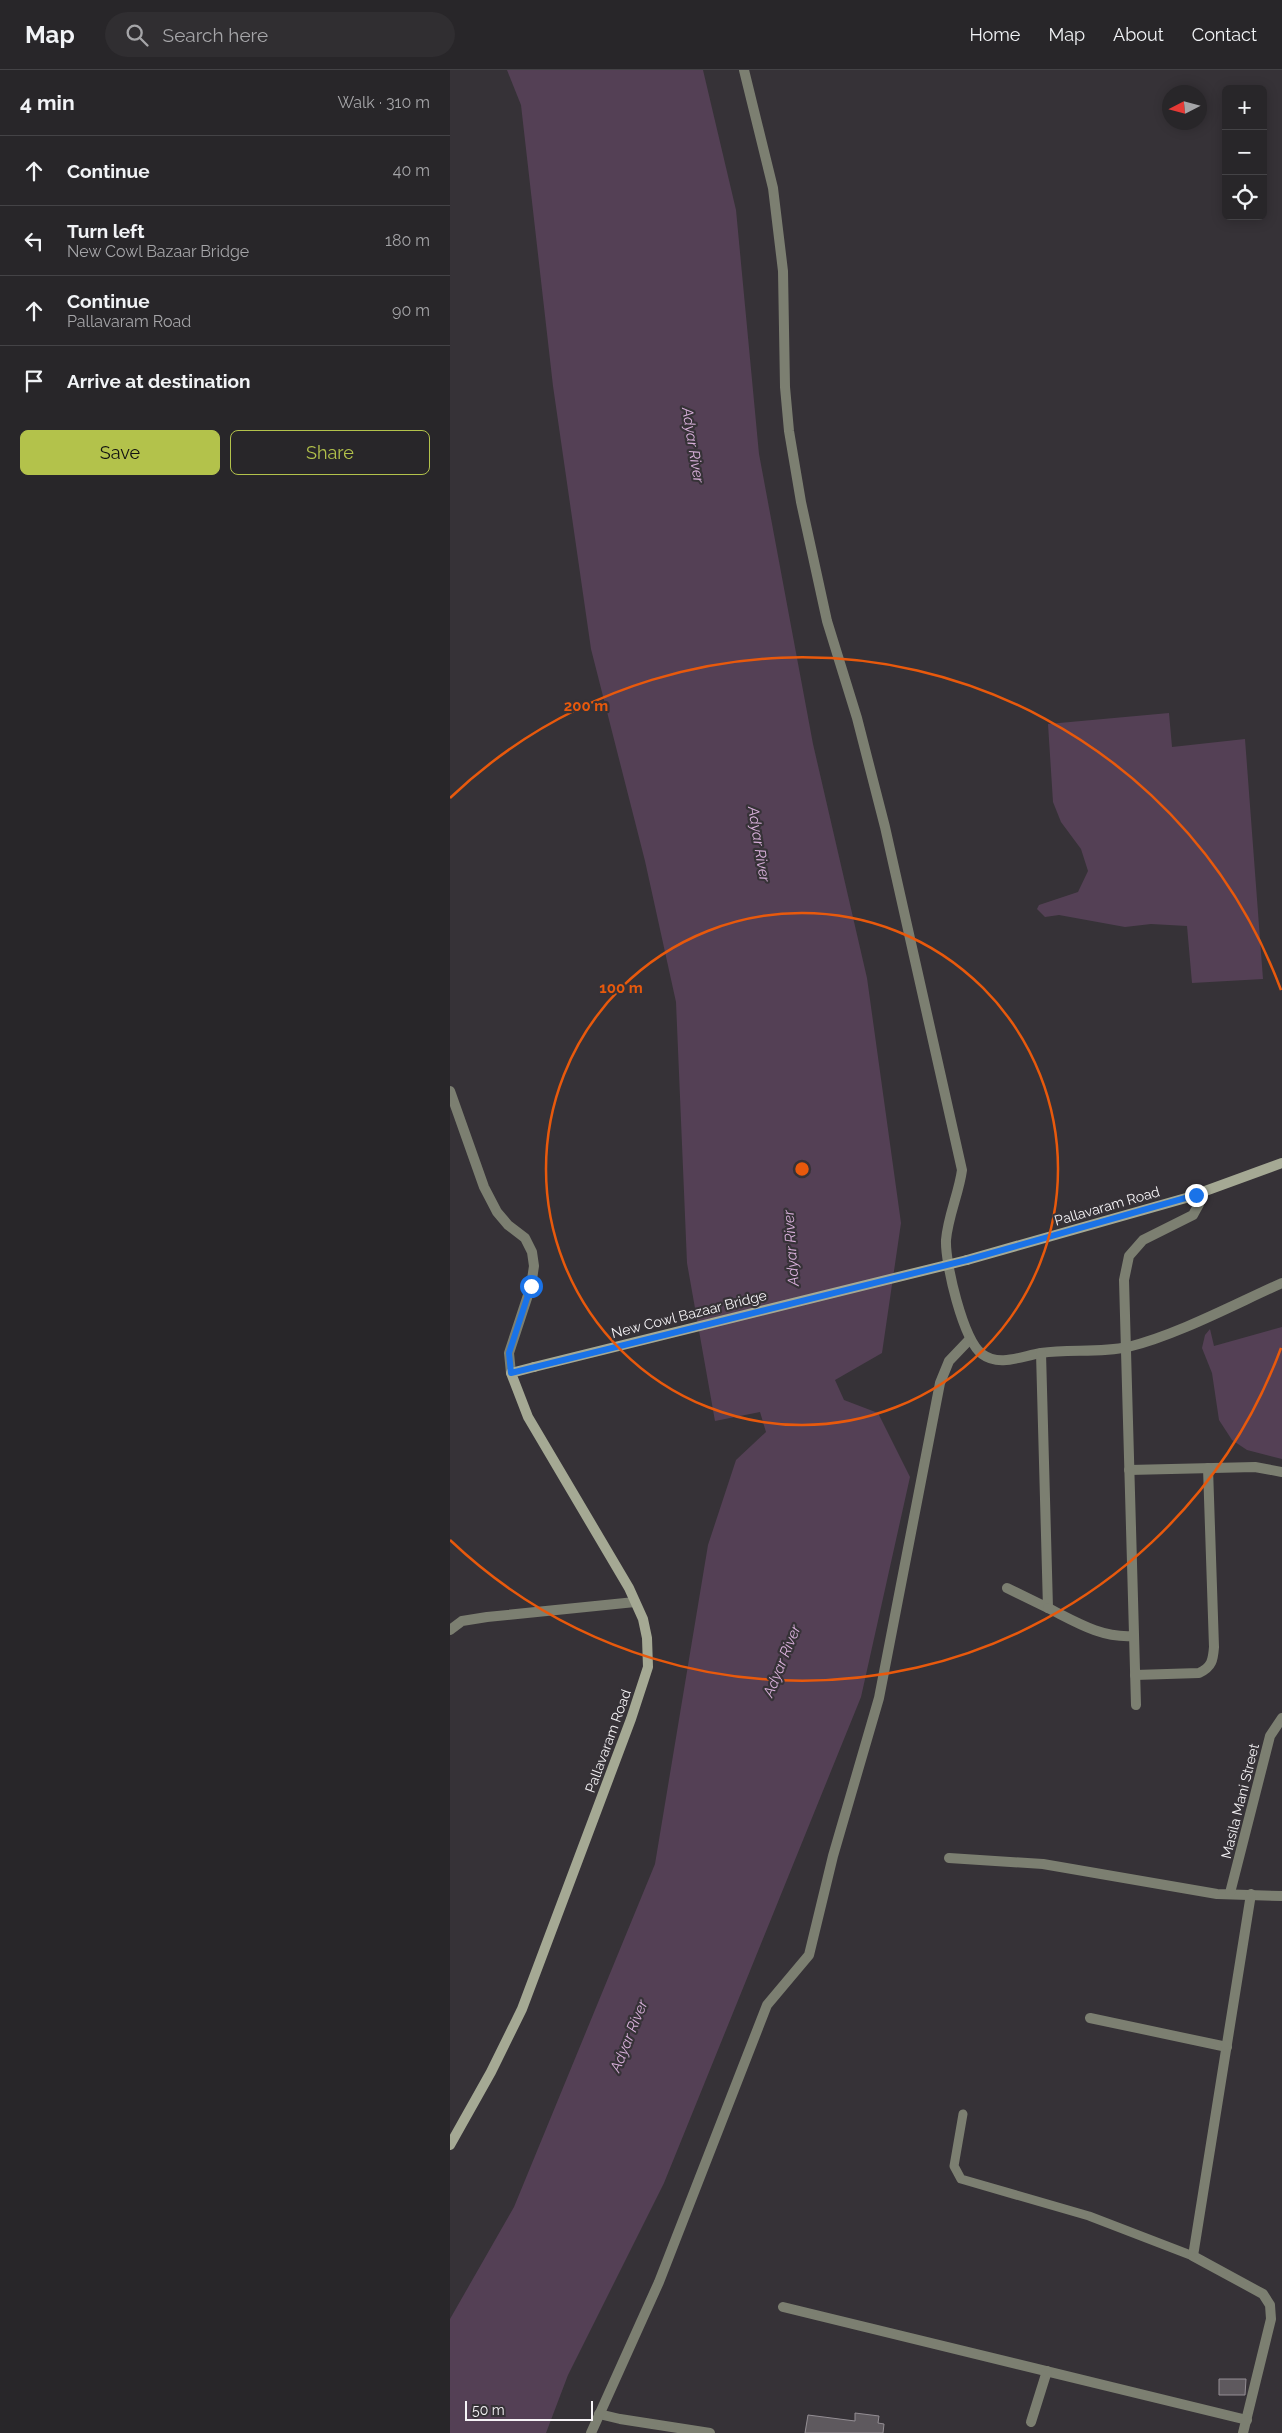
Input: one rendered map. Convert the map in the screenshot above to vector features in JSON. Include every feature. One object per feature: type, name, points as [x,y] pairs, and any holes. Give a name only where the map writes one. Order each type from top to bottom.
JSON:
[{"type":"street","points":[[744,70],[773,188],[783,271],[785,387],[789,431],[801,502],[827,621],[857,718],[885,827],[962,1170],[960,1190],[951,1213],[946,1239],[962,1319],[970,1339],[981,1354],[993,1359],[1005,1360],[1041,1353],[1126,1347],[1168,1333],[1282,1283]]},
{"type":"street","points":[[450,1091],[484,1187],[497,1212],[508,1225],[525,1238],[532,1252],[534,1266],[531,1286],[509,1353],[511,1373]]},
{"type":"street","name":"Pallavaram Road","points":[[967,1260],[1196,1195],[1282,1163]]},
{"type":"street","points":[[1136,1705],[1124,1280],[1129,1256],[1143,1240],[1193,1214],[1198,1204],[1196,1195]]},
{"type":"street","name":"New Cowl Bazaar Bridge","points":[[511,1373],[967,1260]]},
{"type":"street","points":[[591,2433],[659,2282],[767,2006],[809,1954],[833,1856],[879,1698],[940,1383],[949,1361],[970,1339]]},
{"type":"street","points":[[1041,1353],[1048,1608]]},
{"type":"street","name":"Pallavaram Road","points":[[450,2145],[500,2056],[522,2009],[641,1691],[648,1667],[647,1638],[635,1602],[587,1514],[528,1417],[511,1373]]},
{"type":"street","points":[[1129,1470],[1255,1467],[1282,1472]]},
{"type":"street","points":[[1135,1675],[1200,1672],[1208,1669],[1213,1661],[1208,1468]]},
{"type":"street","points":[[1008,1588],[1101,1634],[1116,1637],[1133,1636]]},
{"type":"street","points":[[450,1630],[462,1621],[487,1617],[635,1602]]},
{"type":"street","name":"Masila Mani Street","points":[[1230,1893],[1270,1736],[1282,1718]]},
{"type":"street","points":[[950,1858],[1043,1864],[1208,1892],[1282,1896]]},
{"type":"street","points":[[1243,2433],[1271,2319],[1270,2305],[1263,2294],[1193,2256],[1251,1894]]},
{"type":"street","points":[[1090,2018],[1227,2047]]},
{"type":"street","points":[[783,2307],[1247,2420]]},
{"type":"street","points":[[1031,2422],[1047,2371]]},
{"type":"street","points":[[599,2414],[675,2430],[710,2433]]},
{"type":"lane","points":[[963,2114],[954,2166],[961,2179],[1089,2216],[1193,2256]]},
{"type":"water","name":"Adyar River","points":[[507,70],[703,70],[736,210],[759,454],[813,744],[867,978],[901,1223],[882,1353],[835,1380],[844,1400],[878,1413],[910,1477],[861,1697],[664,2183],[568,2375],[546,2433],[450,2433],[450,2319],[514,2207],[655,1864],[708,1545],[736,1460],[766,1432],[760,1412],[715,1421],[687,1263],[676,1002],[645,861],[591,649],[553,386],[521,105]]},
{"type":"water","points":[[1169,713],[1172,747],[1245,739],[1263,979],[1192,983],[1187,926],[1151,924],[1125,927],[1059,915],[1045,917],[1037,909],[1039,905],[1078,892],[1088,871],[1081,849],[1061,822],[1053,802],[1048,724]]},
{"type":"water","points":[[1282,1327],[1282,1459],[1247,1450],[1232,1440],[1219,1420],[1212,1373],[1202,1348],[1205,1335],[1210,1329],[1214,1346]]},
{"type":"building","points":[[1219,2379],[1246,2379],[1245,2395],[1219,2395]]},
{"type":"building","points":[[855,2413],[879,2416],[878,2423],[884,2424],[883,2433],[805,2433],[808,2415],[855,2421]]},
{"type":"route","points":[[531,1286],[509,1353],[511,1373],[967,1260],[1196,1195]]}]
